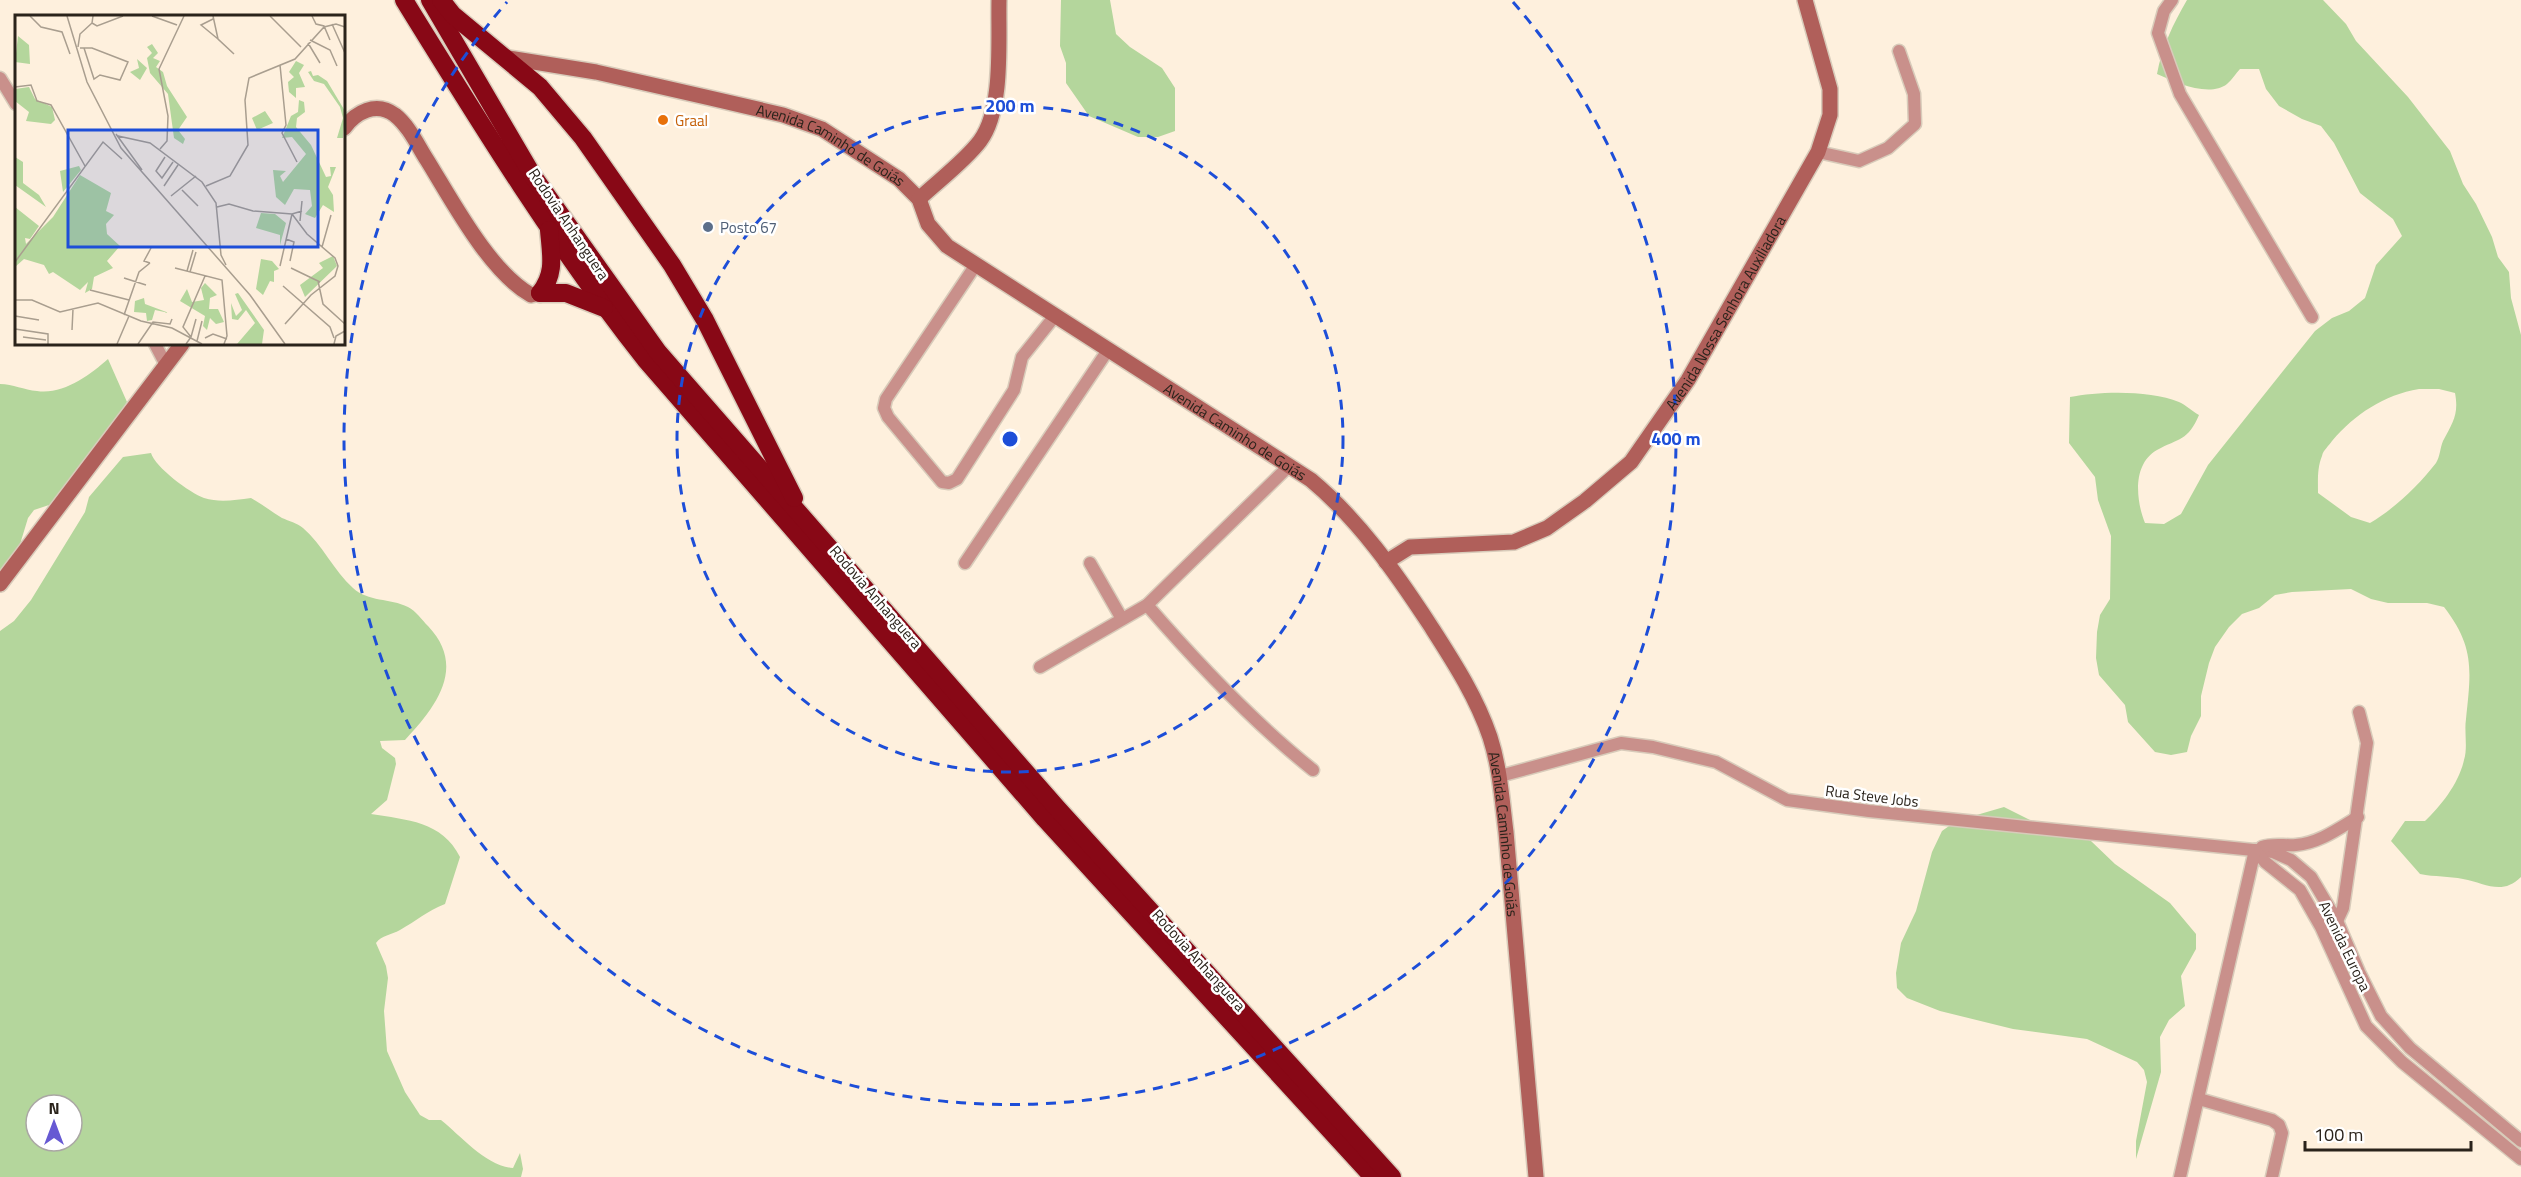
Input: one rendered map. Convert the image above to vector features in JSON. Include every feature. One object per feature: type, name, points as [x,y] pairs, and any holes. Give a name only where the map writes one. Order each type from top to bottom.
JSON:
[{"type":"highway","name":"Rodovia Anhanguera","points":[[404,0],[549,229],[604,308],[645,359],[1045,819],[1373,1177]]},
{"type":"highway","name":"Rodovia Anhanguera","points":[[430,0],[533,176],[658,352],[1057,808],[1392,1177]]},
{"type":"highway","points":[[441,0],[453,15],[540,87],[559,107],[672,265],[705,320],[806,521]]},
{"type":"highway","points":[[540,293],[548,283],[551,274],[549,229]]},
{"type":"highway","points":[[540,293],[566,293],[604,308]]},
{"type":"main road","points":[[919,199],[980,141],[987,129],[996,104],[999,0]]},
{"type":"main road","name":"Avenida Nossa Senhora Auxiliadora","points":[[1386,562],[1410,548],[1514,542],[1547,528],[1585,501],[1630,462],[1688,380],[1818,152],[1830,115],[1830,89],[1804,0]]},
{"type":"main road","name":"Avenida Caminho de Goiás","points":[[502,56],[596,72],[783,115],[822,129],[899,179],[919,199],[928,225],[946,246],[1289,466],[1329,495],[1386,562],[1465,679],[1490,738],[1500,776],[1536,1177]]},
{"type":"main road","points":[[345,127],[356,115],[368,109],[382,109],[395,115],[408,129],[468,225],[510,280],[531,295],[540,293]]},
{"type":"main road","points":[[0,584],[181,345]]},
{"type":"street","points":[[2172,0],[2164,11],[2158,33],[2180,94],[2312,317]]},
{"type":"street","points":[[1818,152],[1859,161],[1888,148],[1915,124],[1914,94],[1899,51]]},
{"type":"street","points":[[0,78],[15,102]]},
{"type":"street","points":[[975,266],[886,399],[884,408],[888,417],[942,482],[949,483],[957,479],[1014,390],[1022,357],[1054,317]]},
{"type":"street","points":[[155,345],[166,365]]},
{"type":"street","points":[[965,562],[1108,350]]},
{"type":"street","points":[[1040,667],[1147,605],[1289,466]]},
{"type":"street","points":[[1090,563],[1122,619]]},
{"type":"street","points":[[1147,605],[1185,648],[1269,734],[1313,770]]},
{"type":"street","points":[[2321,927],[2337,921],[2343,908],[2367,743],[2359,712]]},
{"type":"street","name":"Rua Steve Jobs","points":[[1500,776],[1622,742],[1716,762],[1787,800],[1869,811],[2255,850]]},
{"type":"street","points":[[2180,1177],[2255,850],[2268,845],[2296,845],[2317,840],[2358,817]]},
{"type":"street","name":"Avenida Europa","points":[[2255,850],[2273,852],[2291,860],[2311,877],[2337,921],[2358,972],[2381,1016],[2410,1048],[2521,1141]]},
{"type":"street","name":"Avenida Europa","points":[[2255,850],[2265,862],[2300,890],[2321,927],[2366,1026],[2402,1062],[2521,1160]]},
{"type":"street","points":[[2199,1100],[2272,1120],[2279,1125],[2282,1133],[2272,1177]]},
{"type":"green space","points":[[1061,0],[1110,0],[1116,34],[1130,47],[1162,68],[1175,88],[1175,131],[1158,137],[1138,137],[1089,116],[1066,83],[1066,63],[1060,46]]},
{"type":"green space","points":[[2187,0],[2323,0],[2346,24],[2356,41],[2408,97],[2450,151],[2463,184],[2476,204],[2492,237],[2498,257],[2509,272],[2511,298],[2521,335],[2521,877],[2507,886],[2493,887],[2458,878],[2420,874],[2391,841],[2405,821],[2425,821],[2449,794],[2462,769],[2466,745],[2468,660],[2461,635],[2444,607],[2427,603],[2388,603],[2371,599],[2351,589],[2275,595],[2259,608],[2242,614],[2229,627],[2215,647],[2201,696],[2201,716],[2191,736],[2187,752],[2171,755],[2155,752],[2128,722],[2125,705],[2099,675],[2096,658],[2097,632],[2100,615],[2110,599],[2111,536],[2098,500],[2095,477],[2069,443],[2070,397],[2110,393],[2154,395],[2179,402],[2199,415],[2187,434],[2149,456],[2140,473],[2138,494],[2145,523],[2164,524],[2181,514],[2208,465],[2315,331],[2332,318],[2349,311],[2365,298],[2376,265],[2402,236],[2393,219],[2360,193],[2334,143],[2321,126],[2302,119],[2279,106],[2266,89],[2259,69],[2240,69],[2227,84],[2211,89],[2192,87],[2157,74],[2165,45]],"holes":[[[2419,389],[2439,389],[2455,393],[2454,418],[2436,463],[2397,504],[2370,523],[2351,517],[2318,493],[2320,461],[2323,454],[2350,422],[2371,407],[2394,396]]]},
{"type":"green space","points":[[108,359],[127,402],[90,460],[52,504],[34,510],[28,518],[14,564],[0,585],[0,384],[37,391],[57,390],[76,382]]},
{"type":"green space","points":[[151,453],[166,472],[204,498],[222,501],[251,498],[282,518],[303,528],[353,588],[365,596],[401,604],[411,609],[439,641],[445,656],[446,671],[443,686],[427,714],[405,740],[380,741],[382,748],[395,758],[396,764],[387,800],[371,814],[410,821],[433,829],[444,836],[460,857],[445,904],[376,943],[386,966],[388,978],[384,1011],[387,1051],[405,1092],[420,1115],[429,1120],[441,1120],[465,1142],[493,1162],[503,1166],[513,1168],[520,1153],[523,1169],[521,1177],[0,1177],[0,631],[14,621],[31,600],[85,512],[89,497],[123,457]]},
{"type":"green space","points":[[2004,807],[2046,828],[2077,835],[2091,841],[2115,864],[2170,903],[2196,934],[2196,949],[2181,976],[2185,1006],[2169,1020],[2160,1037],[2161,1072],[2136,1159],[2136,1141],[2147,1082],[2144,1070],[2137,1062],[2087,1039],[2013,1029],[1940,1011],[1907,998],[1897,988],[1896,973],[1901,943],[1916,911],[1932,852],[1942,831],[1956,821]]},
{"type":"place","name":"Graal","points":[[663,120]]},
{"type":"place","name":"Posto 67","points":[[708,227]]}]
